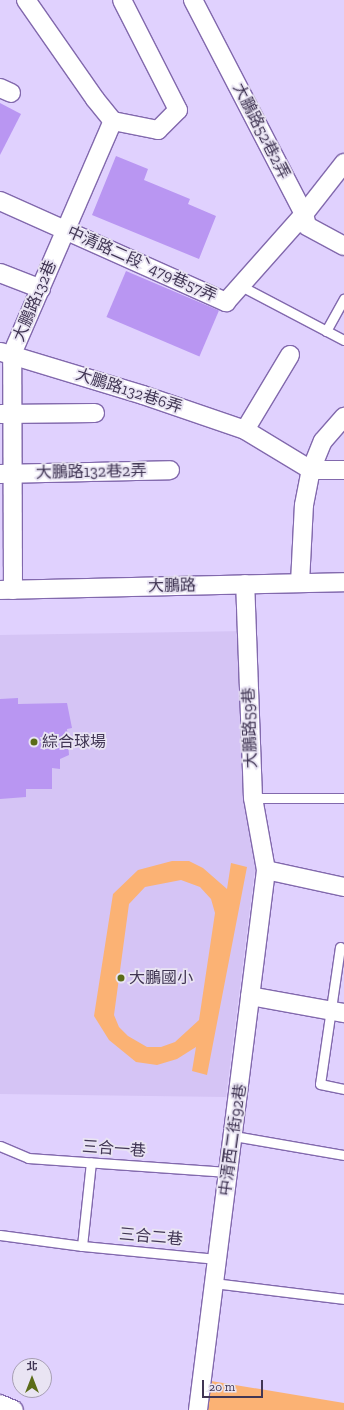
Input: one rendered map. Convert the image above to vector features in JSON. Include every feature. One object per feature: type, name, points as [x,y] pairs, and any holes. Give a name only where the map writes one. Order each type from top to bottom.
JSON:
[{"type":"street","points":[[26,0],[95,99],[113,121],[158,130],[178,110],[122,0]]},
{"type":"street","name":"大鵬路52巷2弄","points":[[193,0],[304,214],[307,226],[344,246]]},
{"type":"street","name":"大鵬路132巷","points":[[7,590],[6,353],[41,289],[113,121]]},
{"type":"street","name":"中清路二段ˋ479巷57弄","points":[[0,201],[226,302],[304,214],[344,163]]},
{"type":"street","points":[[0,273],[41,289]]},
{"type":"street","name":"大鵬路132巷6弄","points":[[6,353],[143,395],[245,430],[311,470]]},
{"type":"street","points":[[245,430],[290,355]]},
{"type":"street","points":[[6,414],[95,413]]},
{"type":"street","points":[[300,583],[304,505],[311,470],[323,441],[344,416]]},
{"type":"street","name":"大鵬路132巷2弄","points":[[6,474],[170,470]]},
{"type":"street","points":[[311,470],[344,470]]},
{"type":"street","name":"大鵬路","points":[[7,590],[344,582]]},
{"type":"street","name":"大鵬路59巷","points":[[245,584],[253,798],[266,870]]},
{"type":"street","points":[[266,870],[344,887]]},
{"type":"street","name":"中清西二街92巷","points":[[198,1410],[228,1172],[234,1136],[266,870]]},
{"type":"street","points":[[250,996],[337,1012]]},
{"type":"street","points":[[0,1404],[14,1410]]},
{"type":"lane","points":[[241,286],[344,340]]},
{"type":"lane","points":[[326,331],[344,299]]},
{"type":"lane","points":[[253,798],[344,798]]},
{"type":"lane","points":[[340,947],[337,1012],[320,1084],[344,1089]]},
{"type":"lane","points":[[234,1136],[344,1155]]},
{"type":"lane","name":"三合一巷","points":[[0,1146],[28,1158],[228,1172]]},
{"type":"lane","points":[[82,1246],[92,1162]]},
{"type":"lane","name":"三合二巷","points":[[0,1235],[82,1246],[217,1259]]},
{"type":"lane","points":[[214,1283],[344,1299]]},
{"type":"shaded area","name":"大鵬國小","points":[[247,631],[256,861],[226,1097],[0,1094],[0,635]]},
{"type":"shaded area","points":[[172,861],[189,861],[203,868],[227,889],[231,863],[247,867],[207,1075],[192,1071],[196,1047],[177,1059],[157,1065],[136,1062],[109,1040],[94,1016],[113,894],[138,870]],"holes":[[[181,880],[200,887],[211,899],[215,913],[199,1020],[175,1042],[161,1047],[147,1047],[128,1036],[119,1027],[114,1015],[129,904],[145,887]]]},
{"type":"shaded area","points":[[205,1380],[344,1403],[344,1410],[202,1410]]},
{"type":"building","points":[[0,103],[21,114],[0,155]]},
{"type":"building","points":[[116,156],[148,169],[144,180],[190,199],[188,204],[216,216],[199,259],[92,215]]},
{"type":"building","points":[[126,271],[219,310],[199,356],[106,317]]},
{"type":"building","name":"綜合球場","points":[[18,698],[18,704],[67,703],[72,728],[67,729],[69,755],[60,759],[60,769],[52,768],[52,789],[26,789],[26,797],[0,799],[0,699]]},
{"type":"place","name":"綜合球場","points":[[34,742]]},
{"type":"place","name":"大鵬國小","points":[[121,978]]}]
